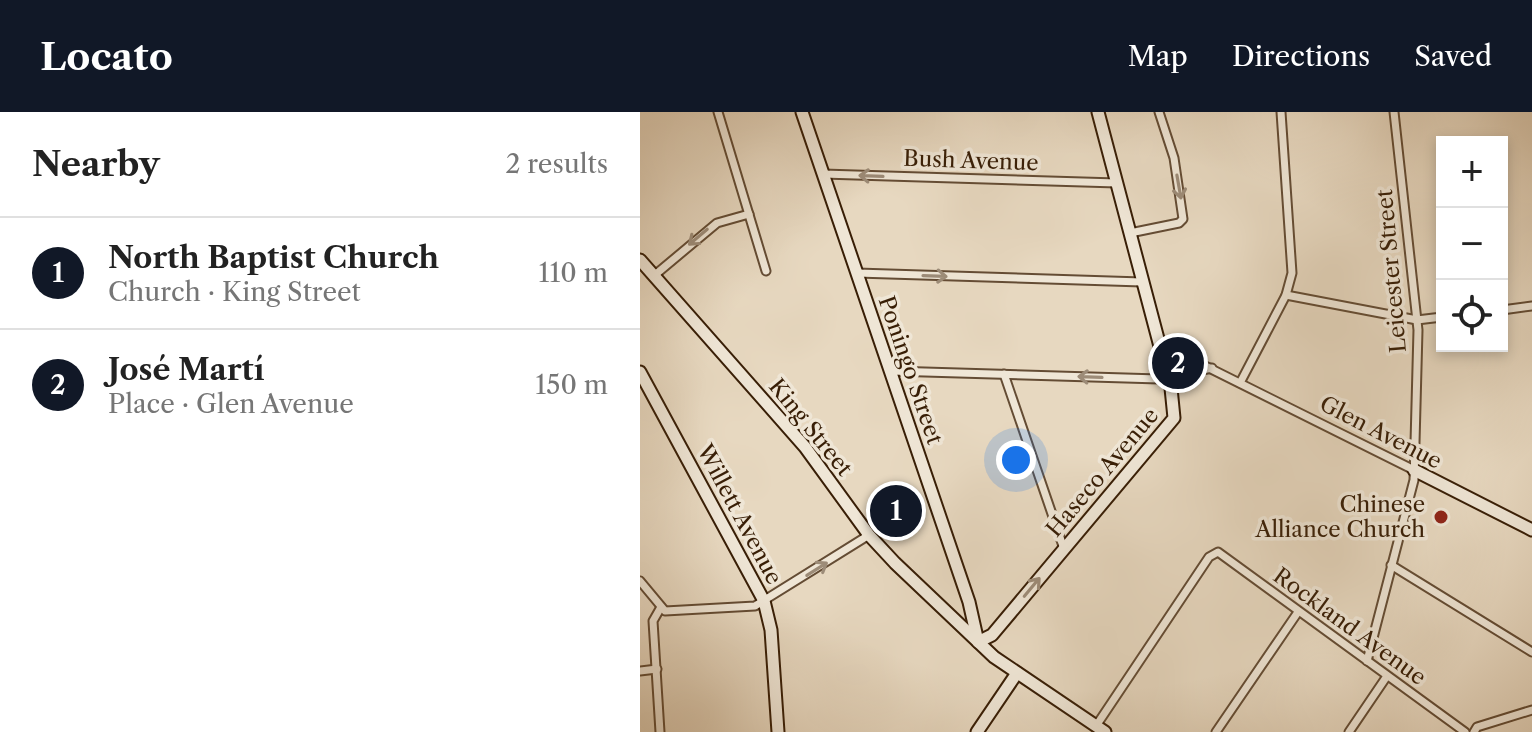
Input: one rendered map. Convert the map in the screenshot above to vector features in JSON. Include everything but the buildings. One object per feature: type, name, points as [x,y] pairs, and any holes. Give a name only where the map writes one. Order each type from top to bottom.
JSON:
[{"type":"street","points":[[718,112],[766,271]]},
{"type":"street","name":"Poningo Street","points":[[802,112],[969,602],[978,642]]},
{"type":"street","name":"Haseco Avenue","points":[[978,642],[992,635],[1174,418],[1176,410],[1098,112]]},
{"type":"street","points":[[1130,233],[1174,225],[1183,219],[1174,158],[1159,112]]},
{"type":"street","points":[[1240,383],[1286,295],[1292,273],[1281,112]]},
{"type":"street","name":"Leicester Street","points":[[1367,661],[1414,470],[1417,320],[1394,112]]},
{"type":"street","name":"Bush Avenue","points":[[823,174],[1117,183]]},
{"type":"street","points":[[656,274],[717,223],[749,214]]},
{"type":"street","name":"King Street","points":[[640,260],[656,274],[805,447],[869,535],[978,642],[1017,673],[1101,729]]},
{"type":"street","points":[[857,273],[1142,282]]},
{"type":"street","points":[[1286,295],[1417,320],[1436,318]]},
{"type":"street","points":[[1508,309],[1532,306]]},
{"type":"street","name":"Glen Avenue","points":[[1159,343],[1532,530]]},
{"type":"street","points":[[891,371],[1168,377],[1212,368]]},
{"type":"street","name":"Willett Avenue","points":[[640,372],[764,601],[771,630],[778,732]]},
{"type":"street","points":[[1004,374],[1064,549]]},
{"type":"street","points":[[640,581],[661,607],[676,611],[755,606],[869,535]]},
{"type":"street","name":"Rockland Avenue","points":[[1101,729],[1213,553],[1224,555],[1465,732]]},
{"type":"street","points":[[1391,565],[1532,652]]},
{"type":"street","points":[[660,732],[653,621],[661,607]]},
{"type":"street","points":[[1216,732],[1298,612]]},
{"type":"street","points":[[640,671],[657,669]]},
{"type":"street","points":[[977,732],[1017,673]]},
{"type":"street","points":[[1349,732],[1387,676]]},
{"type":"street","points":[[1474,732],[1477,727],[1532,710]]},
{"type":"place","name":"José Martí","points":[[1178,363]]},
{"type":"place","name":"North Baptist Church","points":[[896,511]]},
{"type":"place","name":"Chinese Alliance Church","points":[[1441,517]]}]
